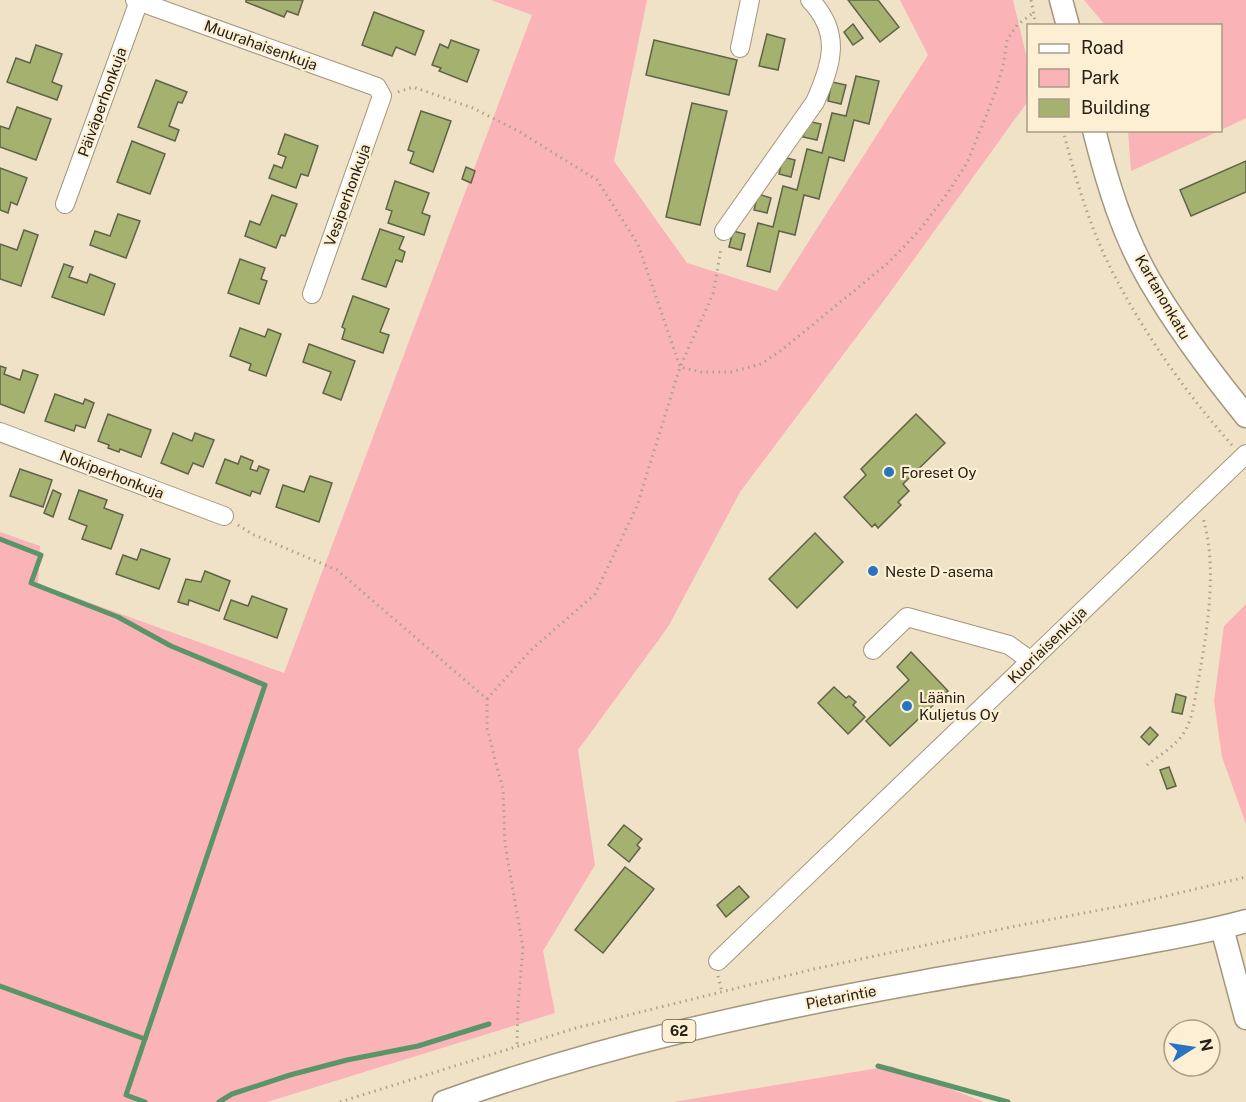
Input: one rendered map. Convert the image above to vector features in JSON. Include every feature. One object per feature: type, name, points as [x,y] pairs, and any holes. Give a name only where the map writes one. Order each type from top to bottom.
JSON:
[{"type":"main road","points":[[1061,0],[1067,24]]},
{"type":"main road","name":"Kartanonkatu","points":[[1095,132],[1124,227],[1149,280],[1196,354],[1246,416]]},
{"type":"main road","name":"Pietarintie","points":[[444,1102],[585,1056],[678,1031],[885,988],[1107,950],[1222,928],[1246,921]]},
{"type":"main road","points":[[1222,928],[1246,1018]]},
{"type":"street","points":[[741,48],[750,0]]},
{"type":"street","points":[[724,231],[815,102],[824,82],[831,48],[830,28],[821,11],[810,0]]},
{"type":"street","name":"Muurahaisenkuja","points":[[137,1],[377,87],[382,96]]},
{"type":"street","name":"Päiväperhonkuja","points":[[65,204],[137,1]]},
{"type":"street","name":"Vesiperhonkuja","points":[[312,294],[382,96]]},
{"type":"street","name":"Nokiperhonkuja","points":[[0,432],[224,516]]},
{"type":"street","name":"Kuoriaisenkuja","points":[[718,961],[1246,454]]},
{"type":"street","points":[[873,650],[908,617],[1009,645],[1031,661]]},
{"type":"path","points":[[1030,0],[1036,24]]},
{"type":"path","points":[[680,367],[701,372],[731,372],[761,364],[783,349],[895,255],[918,232],[967,163],[994,96],[1003,67],[1007,40],[1017,25],[1034,13]]},
{"type":"path","points":[[382,96],[413,87],[472,108],[520,132],[597,180],[638,244],[680,367]]},
{"type":"path","points":[[517,1045],[523,948],[505,844],[503,790],[487,728],[487,699],[530,651],[595,594],[637,507],[680,367],[713,294],[724,231]]},
{"type":"path","points":[[1147,765],[1185,731],[1194,706],[1203,658],[1209,597],[1209,551],[1202,516],[1195,503]]},
{"type":"path","points":[[224,516],[252,534],[337,570],[487,699]]},
{"type":"path","points":[[340,1102],[576,1028],[814,969],[1137,903],[1246,877]]},
{"type":"green space","points":[[491,0],[647,0],[614,161],[687,263],[777,291],[928,55],[900,0],[1013,0],[1027,59],[1027,102],[891,291],[740,492],[668,627],[578,750],[595,865],[543,951],[555,1013],[267,1102],[0,1102],[0,532],[40,546],[38,584],[284,673],[532,15]]},
{"type":"green space","points":[[1084,0],[1246,0],[1246,118],[1222,130],[1222,24],[1104,24]]},
{"type":"green space","points":[[1128,132],[1217,132],[1131,171]]},
{"type":"green space","points":[[1246,604],[1246,824],[1222,757],[1214,701],[1224,626]]},
{"type":"green space","points":[[891,1066],[984,1102],[673,1102]]},
{"type":"building","points":[[246,0],[303,0],[298,15],[287,11],[284,17],[246,2]]},
{"type":"building","points":[[848,0],[878,0],[899,27],[880,42]]},
{"type":"building","points":[[374,12],[424,31],[415,55],[396,47],[392,56],[362,45]]},
{"type":"building","points":[[853,24],[863,38],[853,45],[844,32]]},
{"type":"building","points":[[767,34],[785,39],[778,70],[759,66]]},
{"type":"building","points":[[451,40],[479,50],[467,82],[439,71],[441,68],[432,65],[440,44],[448,48]]},
{"type":"building","points":[[654,40],[737,60],[729,95],[646,75]]},
{"type":"building","points":[[36,45],[62,54],[52,82],[62,86],[57,100],[7,82],[16,58],[30,63]]},
{"type":"building","points":[[856,76],[879,81],[869,124],[854,120],[844,161],[829,157],[819,199],[804,195],[795,235],[779,231],[770,272],[747,266],[758,223],[773,227],[783,186],[797,190],[807,149],[822,153],[832,113],[846,116]]},
{"type":"building","points":[[156,80],[187,92],[182,103],[178,102],[169,126],[179,130],[175,141],[138,127]]},
{"type":"building","points":[[832,82],[846,85],[841,104],[828,101]]},
{"type":"building","points":[[692,103],[727,111],[700,225],[666,217]]},
{"type":"building","points":[[17,107],[51,119],[36,160],[0,147],[0,126],[9,129]]},
{"type":"building","points":[[421,111],[451,121],[433,172],[410,163],[414,152],[408,150]]},
{"type":"building","points":[[807,121],[821,124],[817,140],[803,137]]},
{"type":"building","points":[[285,134],[318,146],[308,176],[301,174],[296,188],[269,178],[274,165],[282,168],[286,157],[278,154]]},
{"type":"building","points":[[132,141],[165,154],[150,194],[117,182]]},
{"type":"building","points":[[783,157],[795,160],[791,177],[779,174]]},
{"type":"building","points":[[1246,161],[1246,192],[1191,216],[1180,190]]},
{"type":"building","points":[[466,167],[475,171],[471,183],[462,179]]},
{"type":"building","points":[[0,168],[27,178],[17,205],[11,202],[8,213],[0,210]]},
{"type":"building","points":[[395,181],[429,193],[422,213],[430,216],[424,235],[388,223],[392,211],[386,209]]},
{"type":"building","points":[[758,194],[771,198],[767,213],[754,210]]},
{"type":"building","points":[[272,195],[297,204],[285,236],[281,235],[276,248],[245,236],[250,221],[260,225]]},
{"type":"building","points":[[118,214],[140,221],[126,258],[90,245],[95,231],[110,236]]},
{"type":"building","points":[[380,229],[404,237],[399,249],[405,252],[402,262],[396,260],[386,287],[362,279]]},
{"type":"building","points":[[24,230],[38,235],[21,286],[0,279],[0,244],[17,250]]},
{"type":"building","points":[[733,231],[745,234],[741,250],[729,247]]},
{"type":"building","points":[[240,259],[265,268],[261,279],[267,281],[259,304],[228,293]]},
{"type":"building","points":[[64,264],[73,267],[69,277],[87,283],[90,274],[115,284],[104,315],[52,297]]},
{"type":"building","points":[[353,296],[389,309],[380,332],[389,335],[383,353],[342,339],[345,329],[342,327]]},
{"type":"building","points":[[240,328],[265,337],[268,329],[281,334],[266,376],[249,370],[251,364],[230,356]]},
{"type":"building","points":[[309,344],[355,361],[341,400],[323,393],[331,372],[303,362]]},
{"type":"building","points":[[0,366],[6,368],[4,374],[20,380],[23,370],[38,375],[24,413],[0,404]]},
{"type":"building","points":[[55,394],[83,404],[85,399],[94,403],[85,428],[76,425],[74,431],[45,421]]},
{"type":"building","points":[[108,414],[151,430],[141,457],[120,449],[119,452],[108,448],[109,445],[98,441]]},
{"type":"building","name":"Foreset Oy","points":[[916,414],[945,443],[903,484],[909,491],[898,502],[901,505],[878,528],[875,524],[872,527],[844,497],[866,475],[861,469]]},
{"type":"building","points":[[173,433],[192,441],[195,433],[214,440],[203,467],[193,463],[188,474],[161,463]]},
{"type":"building","points":[[241,456],[253,461],[250,469],[257,471],[259,466],[269,470],[260,494],[252,491],[250,496],[216,483],[225,459],[238,464]]},
{"type":"building","points":[[20,469],[52,480],[43,507],[10,496]]},
{"type":"building","points":[[310,476],[332,483],[319,522],[276,507],[283,485],[304,492]]},
{"type":"building","points":[[53,490],[61,494],[53,517],[44,513]]},
{"type":"building","points":[[79,490],[107,500],[104,508],[123,515],[111,549],[82,539],[87,526],[69,519]]},
{"type":"building","points":[[815,533],[843,562],[797,608],[769,579]]},
{"type":"building","points":[[141,549],[170,559],[159,589],[116,574],[123,555],[137,560]]},
{"type":"building","points":[[205,571],[230,581],[219,611],[189,600],[188,605],[178,602],[186,579],[201,582]]},
{"type":"building","points":[[252,596],[287,609],[277,638],[224,619],[231,600],[248,606]]},
{"type":"building","name":"Läänin Kuljetus Oy","points":[[911,652],[948,691],[890,746],[866,721],[909,680],[897,667]]},
{"type":"building","points":[[834,687],[846,698],[849,696],[856,702],[853,705],[865,717],[848,734],[818,703]]},
{"type":"building","points":[[1176,694],[1186,697],[1182,714],[1172,712]]},
{"type":"building","points":[[1150,727],[1158,735],[1149,745],[1141,737]]},
{"type":"building","points":[[1169,767],[1176,786],[1167,789],[1160,770]]},
{"type":"building","points":[[624,825],[642,839],[637,845],[640,848],[629,862],[608,845]]},
{"type":"building","points":[[625,867],[654,889],[603,953],[575,930]]},
{"type":"building","points":[[739,886],[749,897],[726,917],[717,905]]},
{"type":"waterway","points":[[0,539],[41,555],[31,583],[118,617],[171,646],[265,685],[126,1095],[145,1102]]},
{"type":"waterway","points":[[0,986],[145,1039]]},
{"type":"waterway","points":[[219,1102],[232,1094],[290,1075],[347,1060],[418,1046],[489,1024]]},
{"type":"waterway","points":[[878,1066],[1008,1102]]},
{"type":"place","name":"Foreset Oy","points":[[889,472]]},
{"type":"place","name":"Neste D -asema","points":[[873,571]]},
{"type":"place","name":"Läänin Kuljetus Oy","points":[[907,706]]}]
